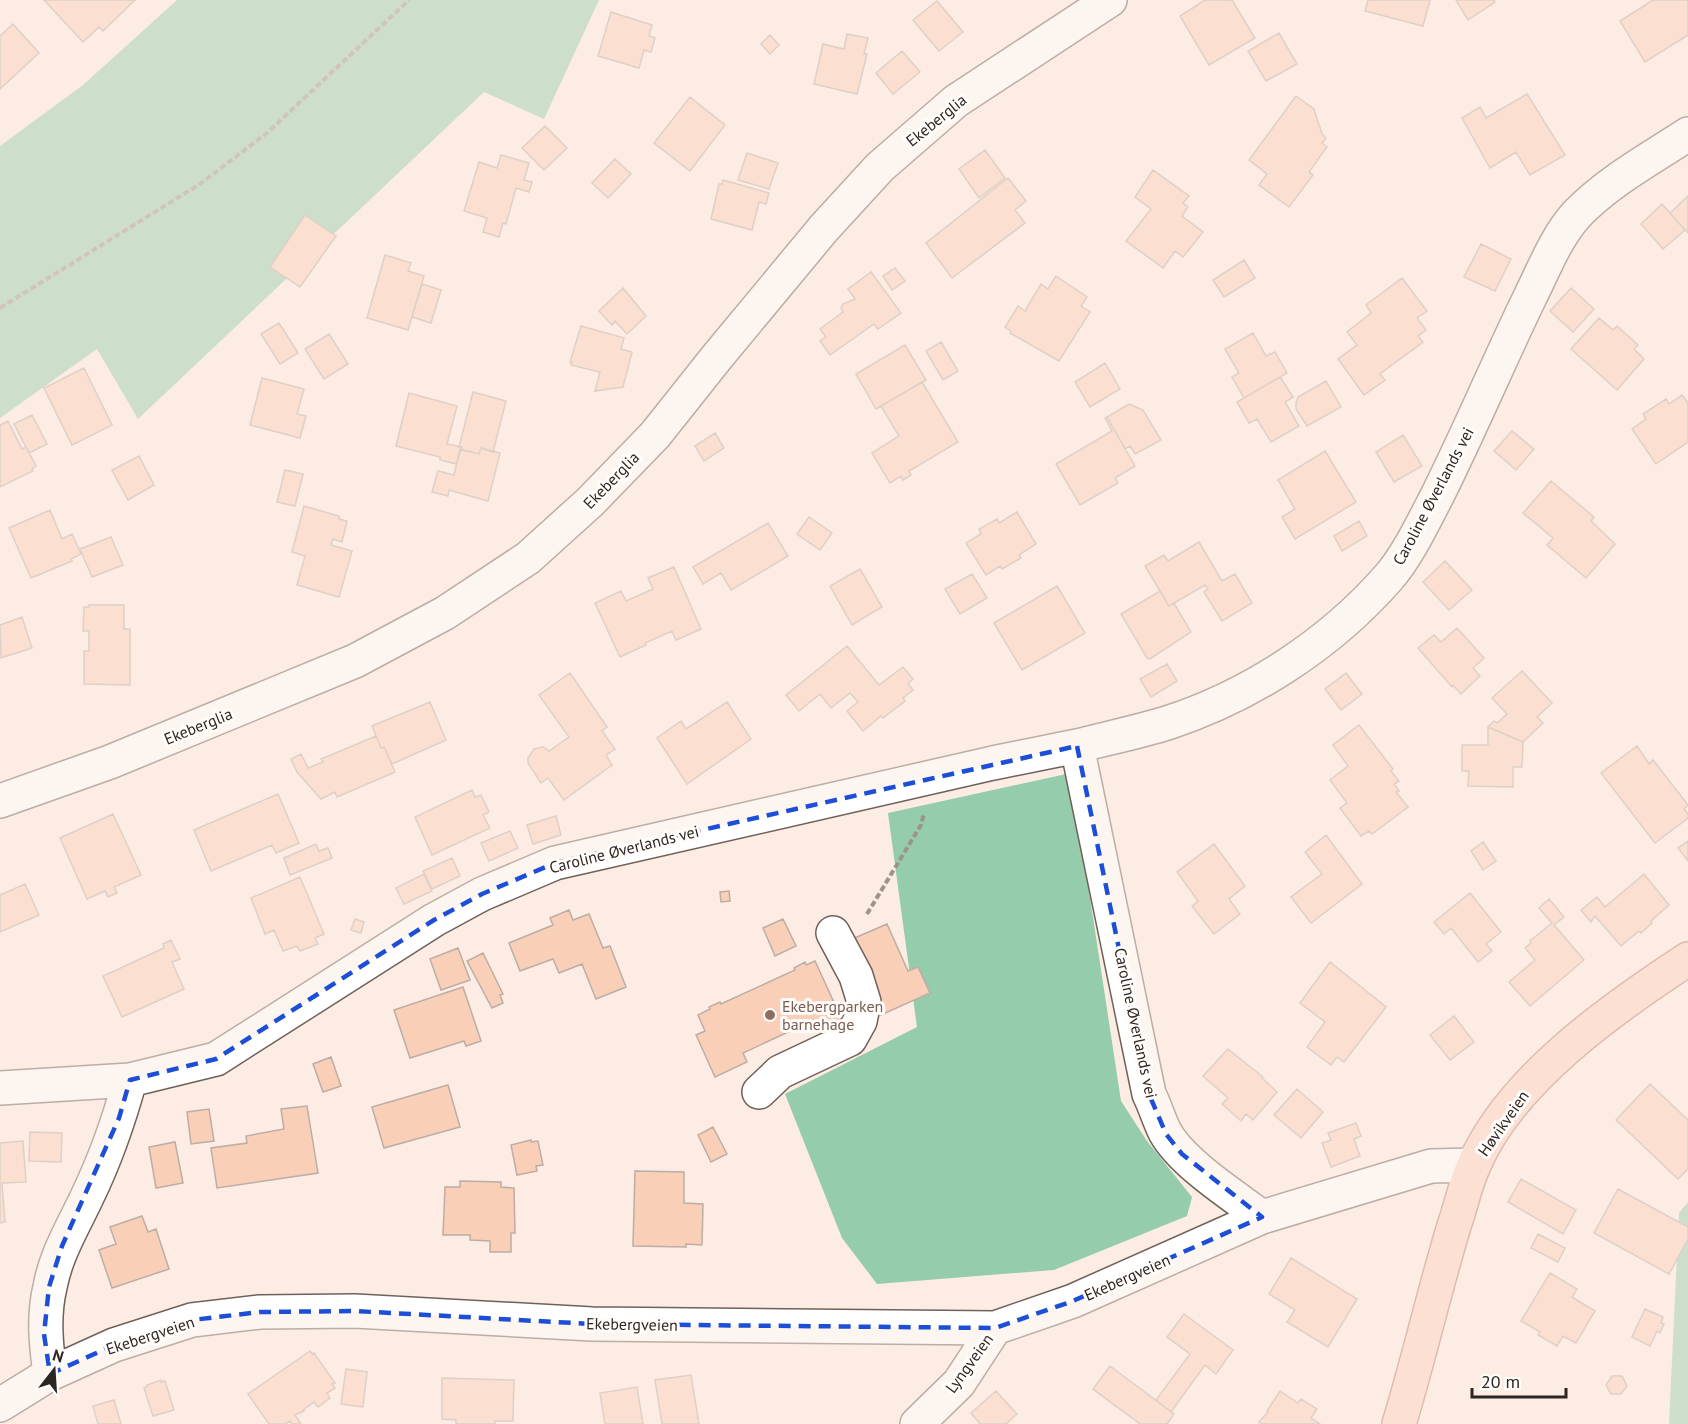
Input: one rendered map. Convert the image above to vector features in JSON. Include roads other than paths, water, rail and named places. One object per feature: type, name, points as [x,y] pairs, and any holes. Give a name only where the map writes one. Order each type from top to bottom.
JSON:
[{"type":"main road","name":"Høvikveien","points":[[1399,1424],[1440,1274],[1474,1165],[1503,1116],[1538,1076],[1595,1024],[1644,987],[1688,959]]},
{"type":"street","name":"Ekeberglia","points":[[0,801],[110,762],[355,661],[445,613],[528,558],[590,502],[655,435],[824,228],[879,167],[956,101],[1110,0]]},
{"type":"street","name":"Caroline Øverlands vei","points":[[0,1088],[130,1080],[216,1059],[434,920],[482,894],[555,863],[1077,746],[1170,722],[1254,687],[1306,652],[1352,615],[1390,576],[1420,529],[1467,436],[1557,243],[1576,215],[1612,182],[1688,134]]},
{"type":"street","name":"Caroline Øverlands vei","points":[[1077,746],[1149,1094],[1166,1134],[1182,1154],[1217,1184],[1262,1217]]},
{"type":"street","points":[[759,1092],[780,1072],[850,1039],[860,1021],[864,1002],[856,976],[833,933]]},
{"type":"street","points":[[50,1374],[44,1334],[50,1287],[62,1245],[87,1196],[119,1118],[130,1080]]},
{"type":"street","points":[[1262,1217],[1431,1166],[1474,1165]]},
{"type":"street","name":"Ekebergveien","points":[[0,1405],[50,1374],[114,1346],[192,1320],[260,1312],[355,1311],[592,1324],[995,1328],[1073,1301],[1262,1217]]},
{"type":"street","name":"Lyngveien","points":[[917,1424],[959,1383],[995,1328]]},
{"type":"place","name":"Ekebergparken barnehage","points":[[770,1015]]}]
